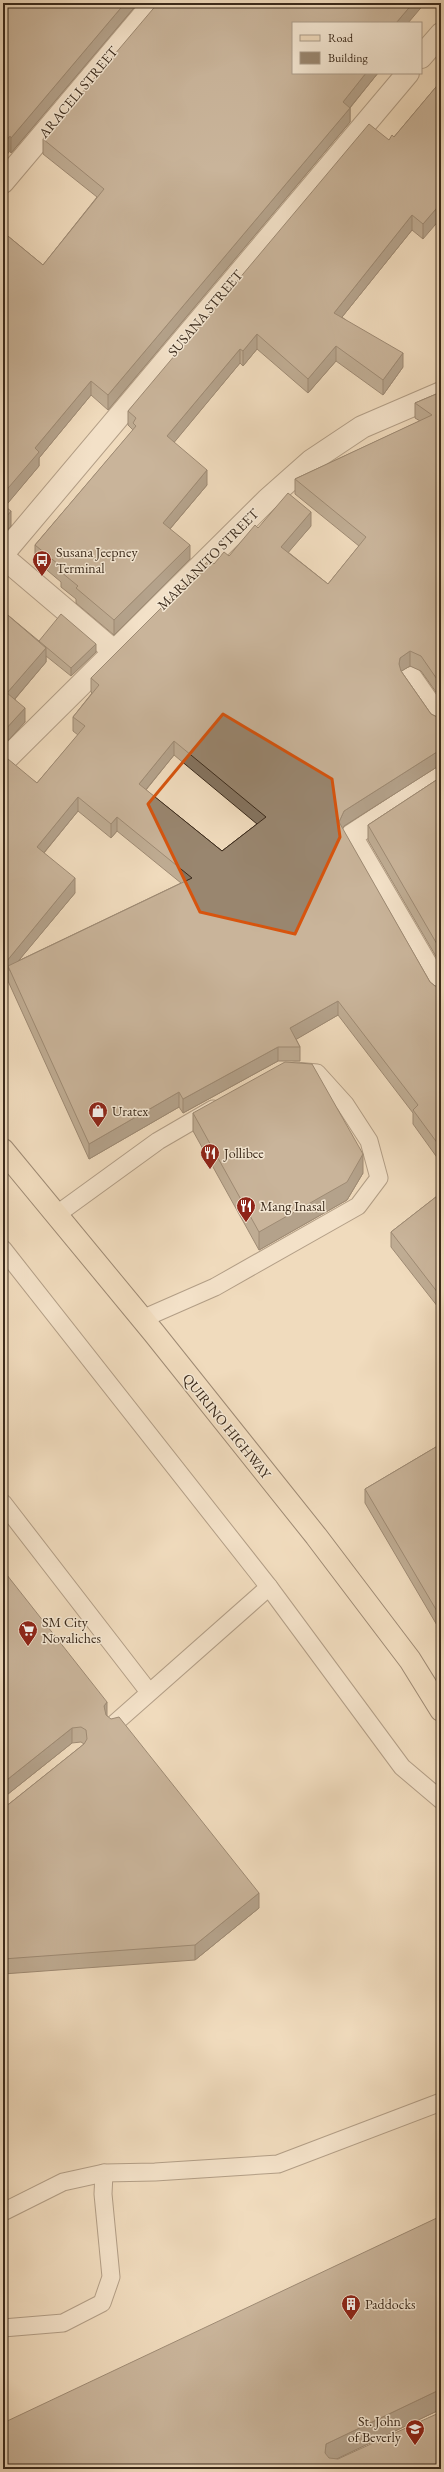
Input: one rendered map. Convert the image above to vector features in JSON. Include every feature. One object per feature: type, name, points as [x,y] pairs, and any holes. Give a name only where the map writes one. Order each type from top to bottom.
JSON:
[{"type":"main road","name":"QUIRINO HIGHWAY","points":[[3,1150],[142,1319],[316,1536],[410,1660],[441,1708]]},
{"type":"street","name":"ARACELI STREET","points":[[3,182],[154,3]]},
{"type":"street","points":[[422,57],[441,34]]},
{"type":"street","name":"SUSANA STREET","points":[[3,554],[407,74]]},
{"type":"street","name":"MARIANITO STREET","points":[[3,762],[267,500],[311,461],[362,427],[440,394]]},
{"type":"street","points":[[3,558],[115,652]]},
{"type":"street","points":[[411,678],[441,721]]},
{"type":"street","points":[[441,777],[351,836],[441,990]]},
{"type":"lane","points":[[142,1319],[214,1287],[358,1206],[379,1178],[369,1140],[345,1104],[317,1073],[283,1070],[276,1074]]},
{"type":"lane","points":[[56,1215],[174,1130],[228,1100]]},
{"type":"lane","points":[[3,1249],[269,1587],[402,1767],[441,1800]]},
{"type":"lane","points":[[3,1503],[149,1692]]},
{"type":"lane","points":[[114,1724],[269,1587]]},
{"type":"lane","points":[[3,2212],[63,2182],[104,2173],[155,2172],[278,2164],[441,2102]]},
{"type":"lane","points":[[3,2328],[63,2323],[102,2302],[111,2277],[102,2194],[104,2173]]},
{"type":"highlighted area","points":[[223,714],[332,779],[340,837],[295,934],[200,912],[148,804]]},
{"type":"building","points":[[3,3],[125,3],[11,138],[10,136],[3,144]]},
{"type":"building","points":[[158,3],[413,3],[397,22],[292,22],[292,74],[365,74],[343,102],[350,108],[108,395],[91,381],[35,448],[39,452],[3,494],[3,232],[43,265],[104,189],[43,139]]},
{"type":"building","points":[[441,81],[441,203],[423,224],[412,215],[334,313],[403,353],[383,380],[336,346],[308,379],[257,334],[243,351],[240,349],[167,436],[207,470],[163,523],[190,545],[114,620],[76,588],[78,586],[61,572],[64,569],[35,545],[136,426],[133,423],[136,418],[128,411],[369,124],[389,140],[392,135],[394,137]]},
{"type":"building","points":[[441,392],[441,685],[421,656],[410,651],[400,658],[399,664],[401,671],[431,714],[441,719],[441,750],[344,811],[339,822],[430,982],[441,988],[441,1148],[413,1110],[418,1105],[338,1001],[290,1028],[300,1047],[278,1047],[183,1099],[179,1092],[89,1144],[8,966],[192,878],[117,817],[111,824],[78,797],[37,847],[75,878],[6,962],[3,955],[3,759],[8,759],[37,783],[85,726],[73,717],[99,685],[91,678],[209,560],[214,564],[224,552],[229,556],[255,525],[258,528],[288,493],[311,512],[281,547],[328,584],[366,537],[295,479],[432,415],[415,403]],"holes":[[[174,741],[266,817],[222,851],[139,784]]]},
{"type":"building","points":[[3,505],[11,511],[3,521]]},
{"type":"building","points":[[3,611],[46,648],[7,693],[25,708],[3,732]]},
{"type":"building","points":[[61,614],[96,644],[71,668],[39,641]]},
{"type":"building","points":[[441,777],[441,951],[368,825]]},
{"type":"building","points":[[285,1062],[312,1064],[363,1154],[347,1182],[259,1232],[193,1113]]},
{"type":"building","points":[[441,1193],[441,1290],[438,1293],[391,1232]]},
{"type":"building","points":[[441,1444],[441,1618],[365,1489]]},
{"type":"building","points":[[3,1570],[107,1702],[104,1706],[106,1715],[111,1719],[119,1717],[259,1893],[195,1945],[3,1959],[3,1806],[9,1804],[84,1744],[87,1739],[86,1730],[81,1727],[72,1728],[3,1783]]},
{"type":"building","name":"Paddocks","points":[[441,2216],[441,2392],[437,2391],[326,2444],[325,2453],[329,2458],[338,2459],[441,2412],[441,2469],[3,2469],[3,2423]]},
{"type":"place","name":"Susana Jeepney Terminal","points":[[42,577]]},
{"type":"place","name":"Uratex","points":[[98,1128]]},
{"type":"place","name":"Jollibee","points":[[210,1170]]},
{"type":"place","name":"Mang Inasal","points":[[246,1223]]},
{"type":"place","name":"SM City Novaliches","points":[[28,1647]]},
{"type":"place","name":"Paddocks","points":[[351,2321]]},
{"type":"place","name":"St. John of Beverly","points":[[415,2446]]}]
